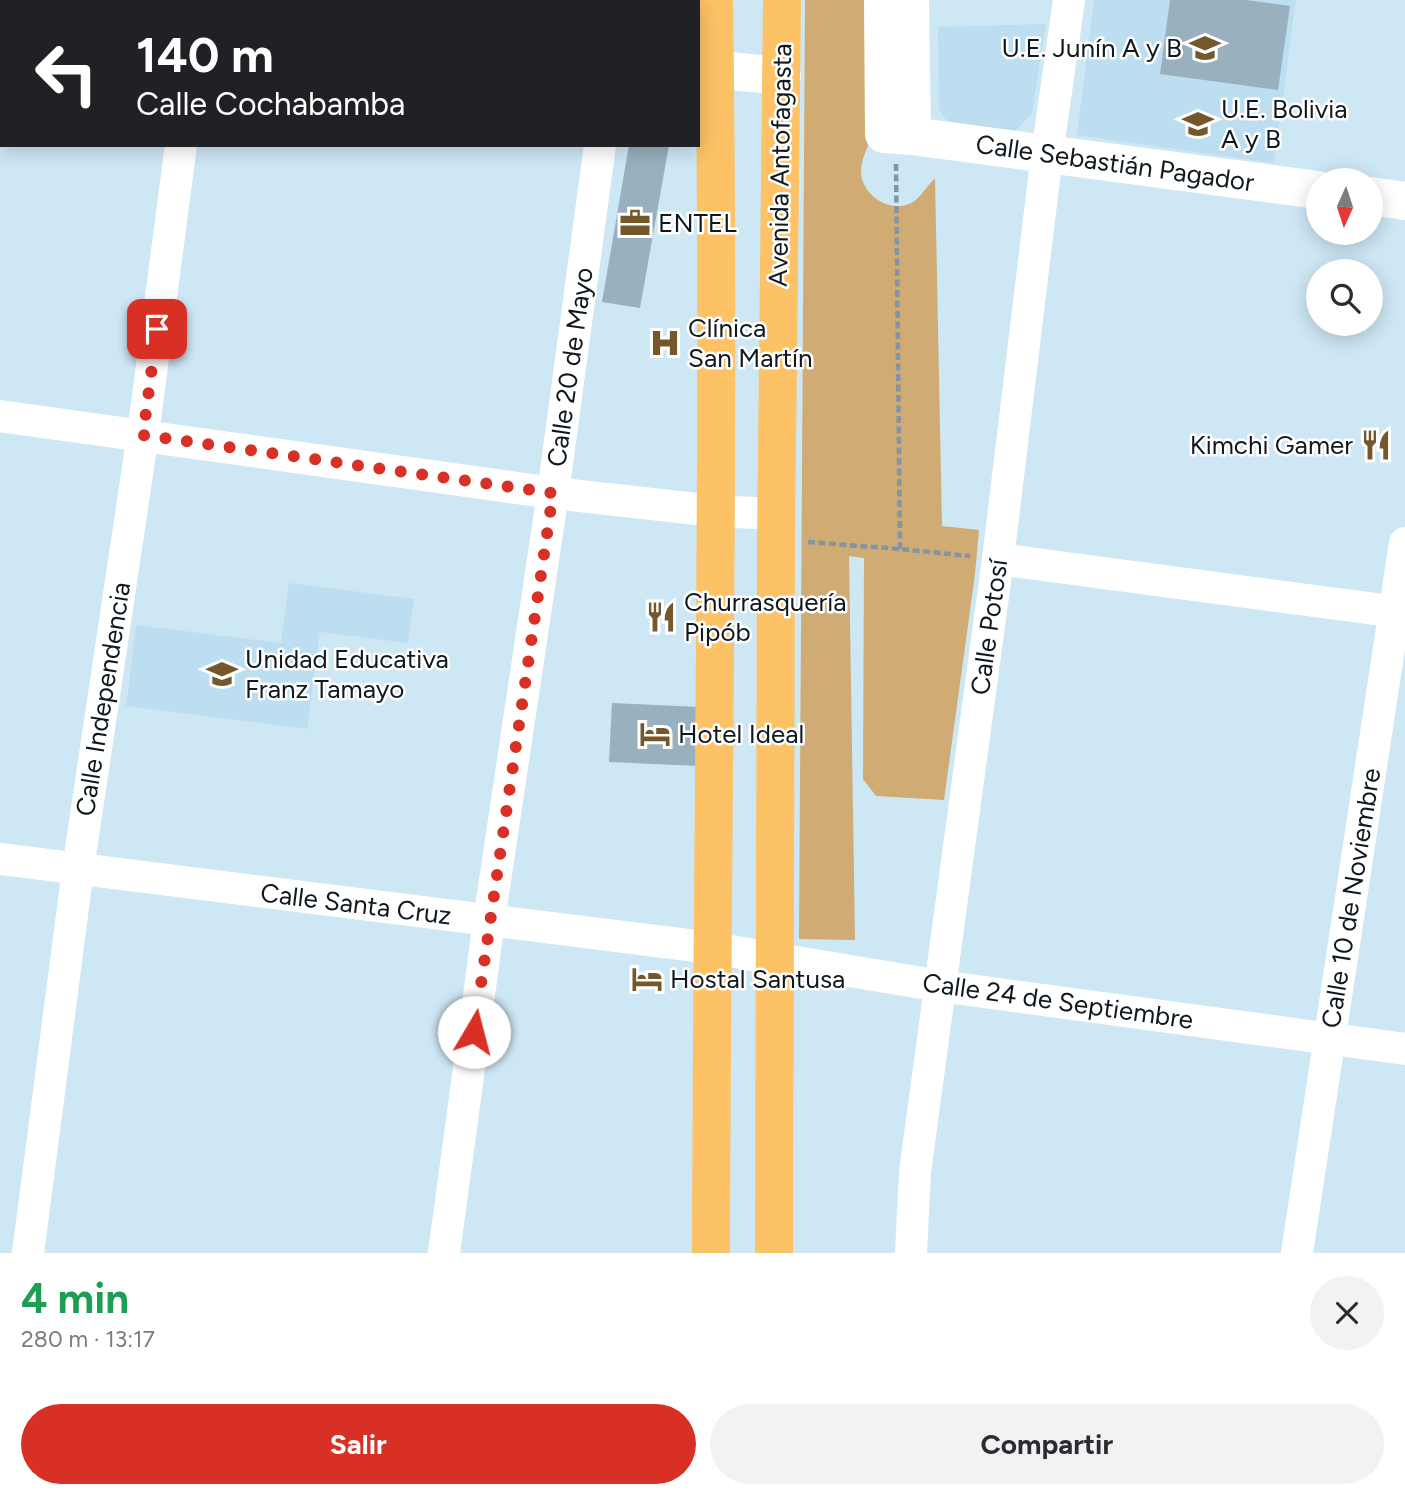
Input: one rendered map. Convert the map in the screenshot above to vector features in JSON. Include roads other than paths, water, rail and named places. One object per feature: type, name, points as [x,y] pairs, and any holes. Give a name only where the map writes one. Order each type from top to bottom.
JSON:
[{"type":"highway","points":[[711,1253],[715,511],[707,69],[714,0]]},
{"type":"highway","name":"Avenida Antofagasta","points":[[774,1253],[776,527],[782,0]]},
{"type":"main road","points":[[883,0],[897,135]]},
{"type":"main road","points":[[897,135],[910,0]]},
{"type":"main road","points":[[707,69],[782,76]]},
{"type":"main road","name":"Calle Sebastián Pagador","points":[[897,135],[1306,188]]},
{"type":"main road","points":[[1383,198],[1405,201]]},
{"type":"street","name":"Calle Potosí","points":[[911,1253],[915,1172],[998,559],[1047,154],[1069,0]]},
{"type":"street","name":"Calle Independencia","points":[[28,1253],[78,869],[143,435],[181,147]]},
{"type":"street","name":"Calle 20 de Mayo","points":[[444,1253],[600,147]]},
{"type":"street","points":[[0,416],[553,493],[715,511],[776,527]]},
{"type":"street","name":"Calle 10 de Noviembre","points":[[1297,1253],[1400,612],[1405,543]]},
{"type":"street","points":[[998,559],[1400,612]]},
{"type":"street","name":"Calle Santa Cruz","points":[[0,859],[712,948]]},
{"type":"street","name":"Calle 24 de Septiembre","points":[[712,948],[940,986],[1405,1049]]},
{"type":"place","name":"U.E. Junín A y B","points":[[1205,48]]},
{"type":"place","name":"U.E. Bolivia A y B","points":[[1198,124]]},
{"type":"place","name":"ENTEL","points":[[635,223]]},
{"type":"place","name":"Clínica San Martín","points":[[665,343]]},
{"type":"place","name":"Kimchi Gamer","points":[[1376,445]]},
{"type":"place","name":"Churrasquería Pipób","points":[[661,617]]},
{"type":"place","name":"Unidad Educativa Franz Tamayo","points":[[222,674]]},
{"type":"place","name":"Hotel Ideal","points":[[655,734]]},
{"type":"place","name":"Hostal Santusa","points":[[647,979]]}]
